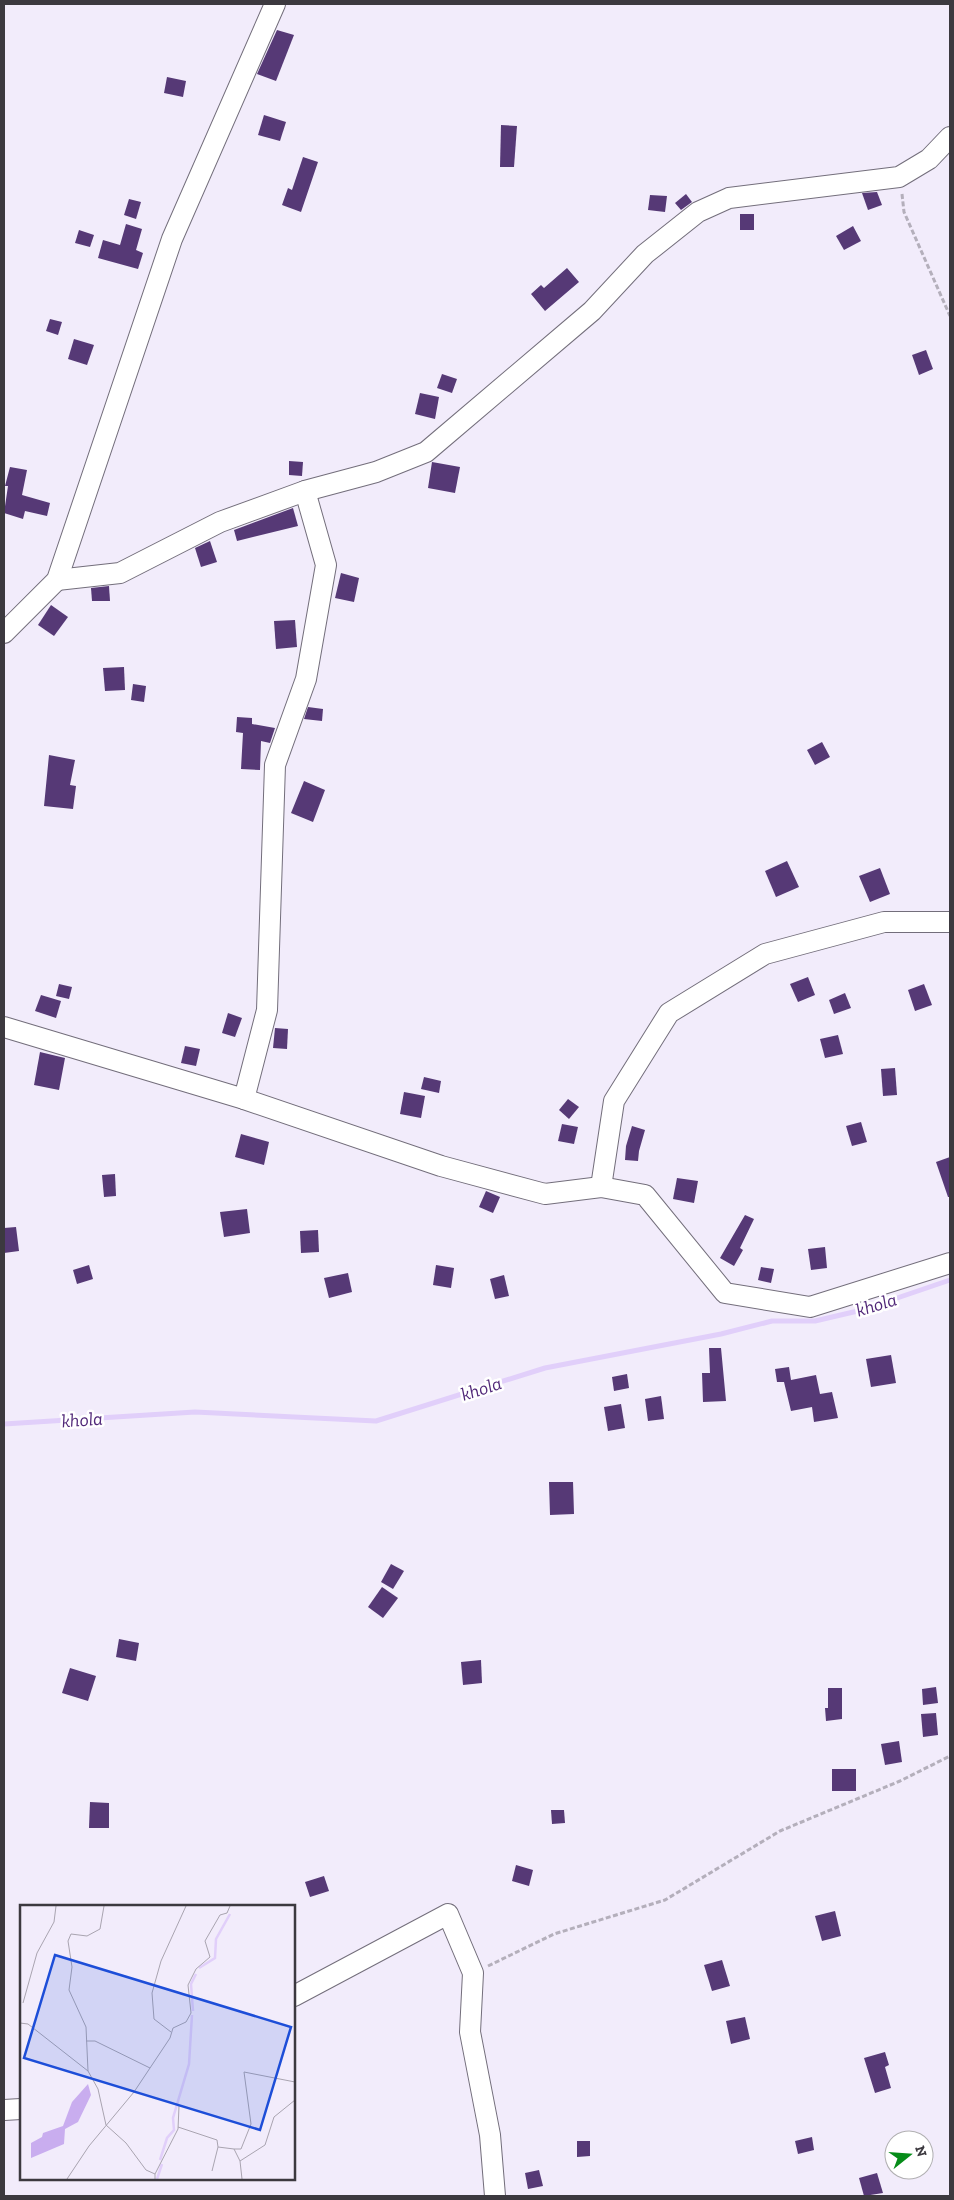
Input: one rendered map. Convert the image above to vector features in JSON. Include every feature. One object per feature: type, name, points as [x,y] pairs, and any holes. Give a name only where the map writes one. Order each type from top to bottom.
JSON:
[{"type":"street","points":[[4,633],[57,580],[172,239],[276,4]]},
{"type":"street","points":[[57,580],[120,573],[220,522],[305,491],[376,472],[426,452],[592,311],[645,254],[698,212],[729,198],[899,177],[929,159],[950,137]]},
{"type":"street","points":[[244,1099],[268,1010],[274,765],[306,679],[326,565],[305,491]]},
{"type":"street","points":[[601,1187],[614,1101],[669,1013],[765,954],[884,922],[950,922]]},
{"type":"street","points":[[4,1027],[244,1099],[442,1166],[545,1194],[601,1187],[644,1195],[725,1293],[810,1307],[950,1263]]},
{"type":"street","points":[[295,1995],[448,1914],[473,1974],[470,2032],[490,2135],[495,2196]]},
{"type":"street","points":[[4,2110],[20,2109]]},
{"type":"path","points":[[899,177],[904,212],[950,316]]},
{"type":"path","points":[[473,1974],[554,1934],[664,1900],[780,1831],[900,1782],[950,1756]]},
{"type":"building","points":[[277,30],[294,35],[276,81],[257,74]]},
{"type":"building","points":[[167,77],[186,81],[183,97],[164,93]]},
{"type":"building","points":[[264,115],[286,122],[280,141],[258,135]]},
{"type":"building","points":[[501,125],[517,126],[514,167],[500,167]]},
{"type":"building","points":[[303,157],[318,162],[301,212],[282,205],[288,188],[292,190]]},
{"type":"building","points":[[877,192],[882,205],[868,210],[862,193]]},
{"type":"building","points":[[686,194],[692,202],[681,210],[675,203]]},
{"type":"building","points":[[650,195],[667,196],[665,212],[648,210]]},
{"type":"building","points":[[129,199],[141,202],[136,219],[124,215]]},
{"type":"building","points":[[740,214],[754,214],[754,230],[740,230]]},
{"type":"building","points":[[126,224],[142,229],[136,250],[143,253],[138,269],[98,258],[103,240],[120,245]]},
{"type":"building","points":[[853,226],[861,241],[844,250],[836,236]]},
{"type":"building","points":[[79,230],[94,235],[90,247],[75,243]]},
{"type":"building","points":[[567,268],[579,282],[545,311],[531,294],[541,285],[544,288]]},
{"type":"building","points":[[50,319],[62,322],[58,335],[46,331]]},
{"type":"building","points":[[74,339],[94,345],[87,365],[68,359]]},
{"type":"building","points":[[926,350],[933,369],[919,375],[912,355]]},
{"type":"building","points":[[442,374],[457,379],[452,393],[437,388]]},
{"type":"building","points":[[420,393],[439,397],[435,419],[415,414]]},
{"type":"building","points":[[289,461],[303,462],[302,476],[289,475]]},
{"type":"building","points":[[432,462],[460,467],[455,493],[428,488]]},
{"type":"building","points":[[10,467],[27,470],[22,495],[50,503],[47,516],[25,511],[23,519],[4,513],[8,486],[5,486]]},
{"type":"building","points":[[293,508],[298,526],[237,541],[234,530]]},
{"type":"building","points":[[210,541],[217,562],[201,567],[195,548]]},
{"type":"building","points":[[341,573],[359,578],[354,602],[335,598]]},
{"type":"building","points":[[109,586],[110,601],[92,601],[91,588]]},
{"type":"building","points":[[51,605],[68,617],[54,636],[38,625]]},
{"type":"building","points":[[295,620],[297,647],[276,649],[274,621]]},
{"type":"building","points":[[124,667],[125,690],[105,691],[103,668]]},
{"type":"building","points":[[133,684],[146,686],[144,702],[131,700]]},
{"type":"building","points":[[308,707],[323,709],[322,721],[304,719]]},
{"type":"building","points":[[237,717],[252,718],[252,724],[275,728],[270,743],[261,741],[260,770],[241,769],[243,733],[236,732]]},
{"type":"building","points":[[822,742],[830,757],[815,765],[807,750]]},
{"type":"building","points":[[49,755],[75,760],[70,785],[76,786],[73,809],[44,806]]},
{"type":"building","points":[[304,781],[325,790],[313,822],[291,813]]},
{"type":"building","points":[[787,861],[799,887],[776,897],[765,871]]},
{"type":"building","points":[[880,868],[890,894],[870,902],[859,876]]},
{"type":"building","points":[[808,977],[815,995],[798,1002],[790,984]]},
{"type":"building","points":[[59,984],[72,987],[69,999],[56,996]]},
{"type":"building","points":[[924,984],[932,1005],[915,1011],[908,990]]},
{"type":"building","points":[[845,993],[851,1008],[834,1014],[829,1000]]},
{"type":"building","points":[[41,995],[61,1001],[56,1018],[35,1011]]},
{"type":"building","points":[[228,1013],[242,1018],[235,1037],[222,1033]]},
{"type":"building","points":[[275,1028],[288,1029],[287,1049],[273,1048]]},
{"type":"building","points":[[838,1035],[843,1054],[825,1058],[820,1039]]},
{"type":"building","points":[[185,1046],[200,1049],[196,1066],[181,1063]]},
{"type":"building","points":[[40,1052],[65,1058],[59,1090],[34,1085]]},
{"type":"building","points":[[895,1068],[897,1095],[883,1096],[881,1069]]},
{"type":"building","points":[[424,1077],[441,1081],[439,1093],[421,1089]]},
{"type":"building","points":[[404,1092],[425,1096],[421,1118],[400,1114]]},
{"type":"building","points":[[568,1099],[579,1107],[569,1119],[559,1110]]},
{"type":"building","points":[[861,1122],[867,1142],[852,1146],[846,1126]]},
{"type":"building","points":[[562,1124],[578,1127],[574,1144],[558,1141]]},
{"type":"building","points":[[632,1126],[645,1130],[638,1161],[625,1160],[626,1146]]},
{"type":"building","points":[[241,1134],[269,1142],[264,1165],[235,1157]]},
{"type":"building","points":[[950,1157],[950,1197],[948,1197],[936,1162]]},
{"type":"building","points":[[115,1174],[116,1196],[104,1197],[102,1175]]},
{"type":"building","points":[[677,1178],[698,1181],[694,1203],[673,1199]]},
{"type":"building","points":[[486,1191],[500,1197],[493,1213],[479,1207]]},
{"type":"building","points":[[247,1209],[250,1233],[224,1237],[220,1212]]},
{"type":"building","points":[[745,1215],[754,1219],[740,1248],[743,1250],[734,1266],[720,1258]]},
{"type":"building","points":[[16,1227],[19,1251],[4,1253],[4,1228]]},
{"type":"building","points":[[318,1230],[319,1252],[301,1253],[300,1231]]},
{"type":"building","points":[[825,1247],[827,1268],[811,1270],[808,1249]]},
{"type":"building","points":[[89,1265],[93,1279],[77,1284],[73,1270]]},
{"type":"building","points":[[436,1265],[454,1268],[451,1288],[433,1285]]},
{"type":"building","points":[[761,1267],[774,1269],[771,1283],[758,1280]]},
{"type":"building","points":[[348,1273],[352,1292],[329,1298],[324,1278]]},
{"type":"building","points":[[504,1275],[509,1296],[495,1299],[490,1279]]},
{"type":"building","points":[[709,1348],[721,1348],[726,1401],[703,1402],[702,1373],[710,1373]]},
{"type":"building","points":[[891,1355],[896,1383],[871,1387],[866,1359]]},
{"type":"building","points":[[789,1367],[791,1380],[816,1375],[820,1394],[832,1392],[838,1418],[814,1422],[812,1407],[791,1411],[784,1382],[777,1382],[775,1369]]},
{"type":"building","points":[[627,1374],[629,1388],[614,1391],[612,1377]]},
{"type":"building","points":[[661,1396],[664,1419],[648,1421],[645,1399]]},
{"type":"building","points":[[621,1404],[625,1428],[608,1431],[604,1407]]},
{"type":"building","points":[[549,1482],[573,1482],[574,1514],[550,1515]]},
{"type":"building","points":[[391,1564],[404,1571],[393,1589],[381,1582]]},
{"type":"building","points":[[382,1587],[398,1598],[383,1618],[368,1607]]},
{"type":"building","points":[[119,1639],[139,1643],[136,1661],[116,1657]]},
{"type":"building","points":[[481,1660],[482,1683],[463,1685],[461,1662]]},
{"type":"building","points":[[70,1668],[96,1676],[88,1701],[62,1693]]},
{"type":"building","points":[[936,1687],[938,1703],[923,1705],[922,1689]]},
{"type":"building","points":[[828,1688],[842,1688],[842,1719],[826,1721],[825,1708],[828,1708]]},
{"type":"building","points":[[936,1713],[938,1735],[923,1737],[921,1714]]},
{"type":"building","points":[[899,1741],[902,1762],[885,1765],[881,1744]]},
{"type":"building","points":[[832,1769],[856,1769],[856,1791],[832,1791]]},
{"type":"building","points":[[90,1802],[109,1803],[109,1828],[89,1828]]},
{"type":"building","points":[[551,1810],[564,1810],[565,1823],[552,1824]]},
{"type":"building","points":[[516,1865],[533,1870],[529,1886],[512,1881]]},
{"type":"building","points":[[324,1876],[329,1891],[310,1897],[305,1882]]},
{"type":"building","points":[[835,1911],[841,1936],[822,1941],[815,1916]]},
{"type":"building","points":[[722,1960],[730,1986],[712,1991],[704,1965]]},
{"type":"building","points":[[745,2017],[750,2039],[731,2044],[726,2021]]},
{"type":"building","points":[[885,2052],[889,2065],[885,2067],[891,2088],[875,2093],[864,2058]]},
{"type":"building","points":[[812,2137],[814,2150],[798,2154],[795,2141]]},
{"type":"building","points":[[577,2141],[590,2141],[590,2156],[577,2157]]},
{"type":"building","points":[[539,2170],[543,2186],[528,2189],[525,2173]]},
{"type":"building","points":[[877,2173],[883,2193],[864,2196],[859,2178]]},
{"type":"waterway","name":"khola","points":[[4,1424],[195,1412],[376,1421],[545,1368],[721,1334],[772,1321],[815,1321],[862,1310],[950,1280]]}]
